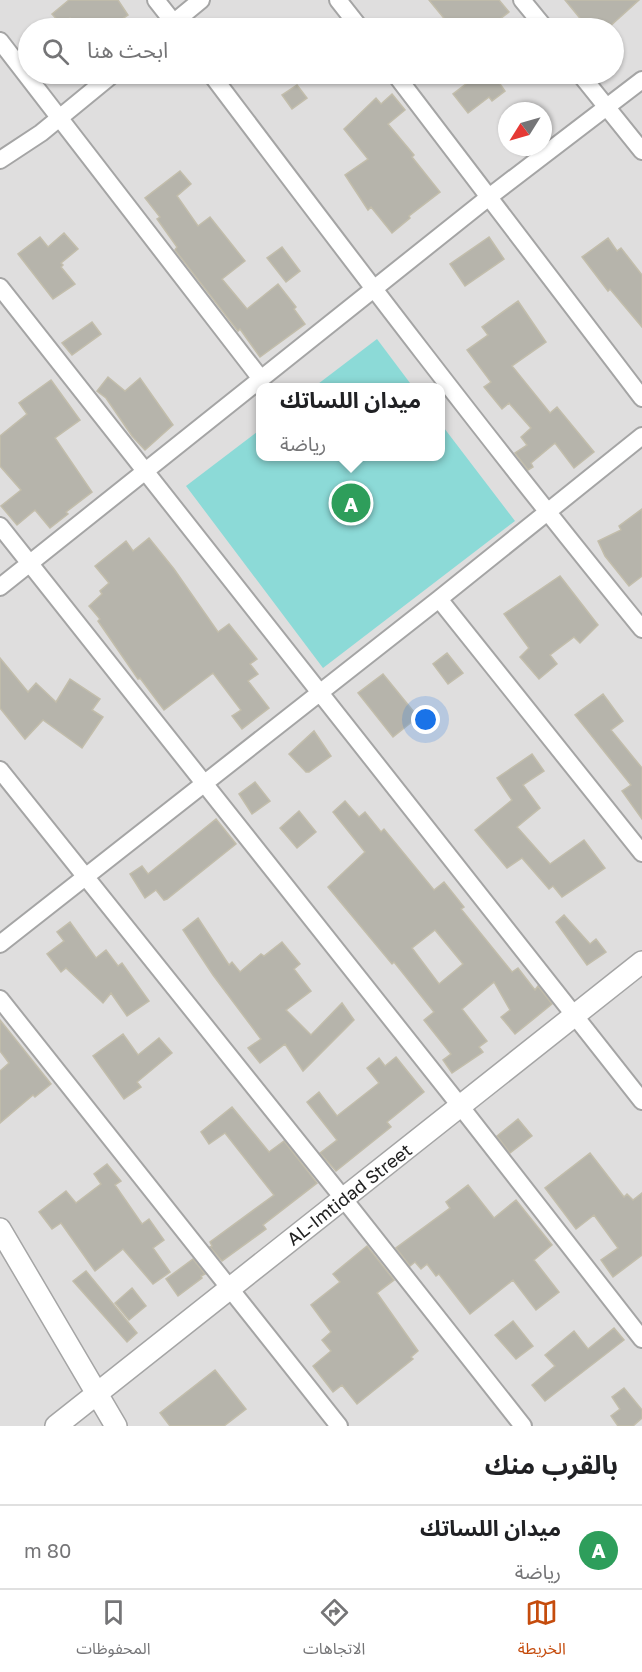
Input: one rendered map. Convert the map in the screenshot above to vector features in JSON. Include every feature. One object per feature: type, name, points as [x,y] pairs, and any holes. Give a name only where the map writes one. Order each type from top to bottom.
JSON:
[{"type":"street","points":[[156,0],[167,18]]},
{"type":"street","points":[[182,18],[201,0]]},
{"type":"street","points":[[338,0],[352,18]]},
{"type":"street","points":[[522,0],[537,18]]},
{"type":"street","points":[[0,41],[18,64]]},
{"type":"street","points":[[0,587],[489,197],[642,80]]},
{"type":"street","points":[[34,84],[261,379]]},
{"type":"street","points":[[0,160],[61,118],[101,84]]},
{"type":"street","points":[[220,84],[374,290],[547,513],[642,629]]},
{"type":"street","points":[[403,84],[642,398]]},
{"type":"street","points":[[588,84],[642,151]]},
{"type":"street","points":[[0,287],[642,1101]]},
{"type":"street","points":[[0,944],[439,599],[642,436]]},
{"type":"street","points":[[0,526],[642,1339]]},
{"type":"street","points":[[439,599],[642,853]]},
{"type":"street","points":[[2,778],[84,876],[343,1198],[523,1426]]},
{"type":"street","name":"AL-Imtidad Street","points":[[56,1426],[642,963]]},
{"type":"street","points":[[0,999],[339,1426]]},
{"type":"street","points":[[0,1229],[116,1426]]},
{"type":"shaded area","points":[[0,0],[642,0],[642,1426],[0,1426]]},
{"type":"shaded area","points":[[377,339],[410,383],[319,383]]},
{"type":"shaded area","points":[[445,429],[515,521],[323,668],[186,486],[256,433],[256,461],[445,461]]},
{"type":"building","points":[[69,0],[118,0],[128,15],[124,18],[56,18],[52,14]]},
{"type":"building","points":[[429,0],[499,0],[509,12],[501,18],[444,18]]},
{"type":"building","points":[[565,0],[639,0],[619,18],[580,18]]},
{"type":"building","points":[[466,84],[500,84],[505,91],[492,101],[489,97],[468,113],[453,94]]},
{"type":"building","points":[[297,85],[307,98],[292,109],[282,95]]},
{"type":"building","points":[[392,94],[405,110],[388,124],[414,155],[412,157],[440,192],[409,216],[410,218],[392,233],[371,207],[368,210],[345,175],[368,159],[344,129],[376,98],[381,104]]},
{"type":"building","points":[[180,171],[191,184],[177,196],[198,226],[210,217],[245,261],[222,279],[247,309],[278,284],[296,307],[294,309],[305,324],[260,357],[175,250],[177,247],[157,219],[160,217],[145,198]]},
{"type":"building","points":[[64,233],[78,249],[61,263],[63,265],[61,267],[75,284],[53,299],[18,254],[40,237],[48,247]]},
{"type":"building","points":[[489,237],[504,259],[465,286],[450,264]]},
{"type":"building","points":[[608,238],[617,251],[621,248],[642,275],[642,327],[610,289],[608,291],[582,257]]},
{"type":"building","points":[[282,247],[300,271],[286,282],[267,258]]},
{"type":"building","points":[[518,301],[546,342],[512,366],[550,413],[557,407],[594,452],[574,468],[555,443],[531,463],[533,467],[528,470],[515,453],[527,445],[521,437],[531,428],[509,403],[502,409],[484,387],[491,382],[467,350],[488,335],[482,327]]},
{"type":"building","points":[[92,322],[101,334],[72,355],[62,343]]},
{"type":"building","points":[[108,377],[125,391],[140,378],[173,425],[145,450],[132,436],[106,398],[97,391]]},
{"type":"building","points":[[51,380],[80,420],[55,438],[92,492],[50,528],[35,510],[17,525],[1,506],[21,490],[0,466],[0,436],[27,414],[19,403]]},
{"type":"building","points":[[642,509],[642,576],[629,586],[605,556],[598,541],[621,530],[619,526]]},
{"type":"building","points":[[149,538],[174,569],[218,632],[229,624],[257,659],[250,664],[258,674],[248,681],[269,708],[242,729],[232,716],[241,710],[213,673],[164,710],[140,678],[138,679],[98,621],[100,619],[89,606],[102,594],[100,591],[109,583],[95,566],[126,541],[133,551]]},
{"type":"building","points":[[560,576],[598,625],[580,643],[574,637],[550,655],[557,664],[539,679],[520,657],[529,648],[504,614]]},
{"type":"building","points":[[447,653],[463,673],[448,684],[433,664]]},
{"type":"building","points":[[0,658],[28,692],[36,683],[56,702],[70,679],[100,699],[92,710],[103,717],[82,748],[43,720],[25,739],[0,708]]},
{"type":"building","points":[[383,674],[418,717],[393,737],[358,693]]},
{"type":"building","points":[[603,694],[623,721],[611,730],[642,768],[642,819],[622,791],[631,785],[575,715]]},
{"type":"building","points":[[314,731],[331,756],[306,772],[289,754]]},
{"type":"building","points":[[532,754],[544,771],[523,785],[540,808],[517,827],[550,864],[584,840],[605,868],[562,897],[553,886],[549,889],[522,858],[507,868],[475,830],[512,800],[497,778]]},
{"type":"building","points":[[255,782],[270,801],[252,814],[239,794]]},
{"type":"building","points":[[345,801],[359,817],[365,812],[381,832],[384,829],[434,890],[444,882],[464,907],[461,909],[512,972],[518,968],[535,990],[538,986],[552,1004],[515,1034],[501,1017],[510,1010],[494,982],[462,1009],[487,1041],[479,1047],[483,1052],[452,1073],[443,1060],[451,1054],[424,1020],[434,1012],[394,962],[392,964],[328,887],[365,852],[333,812]],"holes":[[[435,930],[463,964],[439,984],[412,948]]]},
{"type":"building","points":[[299,811],[316,832],[297,848],[280,828]]},
{"type":"building","points":[[216,819],[236,844],[167,899],[164,900],[156,890],[145,898],[130,874],[142,866],[148,874]]},
{"type":"building","points":[[564,915],[590,944],[596,939],[606,952],[587,965],[556,922]]},
{"type":"building","points":[[198,918],[229,965],[232,962],[240,972],[261,954],[264,956],[282,942],[300,964],[294,969],[311,991],[286,1010],[311,1035],[342,1003],[354,1020],[303,1071],[285,1044],[260,1063],[248,1048],[261,1039],[183,930]]},
{"type":"building","points":[[70,922],[96,958],[106,950],[118,966],[122,963],[149,1001],[127,1016],[111,993],[103,1003],[66,968],[61,972],[47,954],[64,941],[57,932]]},
{"type":"building","points":[[0,1020],[51,1084],[35,1097],[33,1095],[0,1123],[0,1071],[9,1063],[0,1051]]},
{"type":"building","points":[[123,1034],[138,1055],[159,1038],[172,1053],[137,1082],[141,1087],[124,1099],[93,1056]]},
{"type":"building","points":[[396,1057],[424,1092],[387,1122],[391,1127],[336,1171],[320,1153],[337,1140],[307,1102],[319,1092],[337,1116],[379,1083],[367,1068],[379,1058],[385,1066]]},
{"type":"building","points":[[232,1107],[269,1152],[284,1141],[317,1183],[263,1225],[266,1229],[222,1261],[210,1247],[212,1246],[210,1242],[274,1195],[225,1133],[209,1144],[201,1132]]},
{"type":"building","points":[[518,1119],[532,1136],[510,1153],[497,1136]]},
{"type":"building","points":[[590,1153],[624,1197],[627,1194],[633,1200],[642,1193],[642,1255],[613,1277],[601,1260],[618,1248],[594,1215],[576,1229],[545,1188]]},
{"type":"building","points":[[107,1164],[121,1181],[115,1185],[142,1224],[149,1219],[164,1240],[153,1248],[170,1272],[153,1284],[123,1249],[95,1271],[61,1223],[52,1229],[39,1212],[66,1191],[76,1203],[101,1184],[94,1174]]},
{"type":"building","points":[[468,1185],[494,1218],[516,1200],[552,1245],[534,1260],[559,1292],[536,1310],[513,1280],[470,1314],[439,1274],[436,1276],[427,1264],[421,1269],[415,1262],[410,1266],[396,1248],[450,1208],[446,1202]]},
{"type":"building","points":[[367,1246],[394,1280],[377,1293],[418,1351],[411,1357],[413,1359],[357,1404],[342,1385],[333,1392],[313,1366],[331,1351],[322,1340],[331,1332],[311,1305],[340,1282],[333,1274]]},
{"type":"building","points":[[193,1259],[205,1274],[178,1296],[166,1279]]},
{"type":"building","points":[[86,1271],[137,1333],[127,1342],[73,1281]]},
{"type":"building","points":[[132,1288],[146,1306],[129,1320],[115,1303]]},
{"type":"building","points":[[513,1321],[533,1346],[516,1359],[495,1335]]},
{"type":"building","points":[[614,1328],[624,1340],[545,1401],[532,1385],[555,1366],[545,1355],[574,1331],[588,1349]]},
{"type":"building","points":[[215,1370],[246,1409],[224,1426],[170,1426],[160,1413]]},
{"type":"building","points":[[624,1388],[642,1410],[642,1418],[633,1426],[618,1426],[611,1416],[620,1409],[612,1397]]},
{"type":"place","name":"ميدان اللساتك","points":[[351,503]]}]
